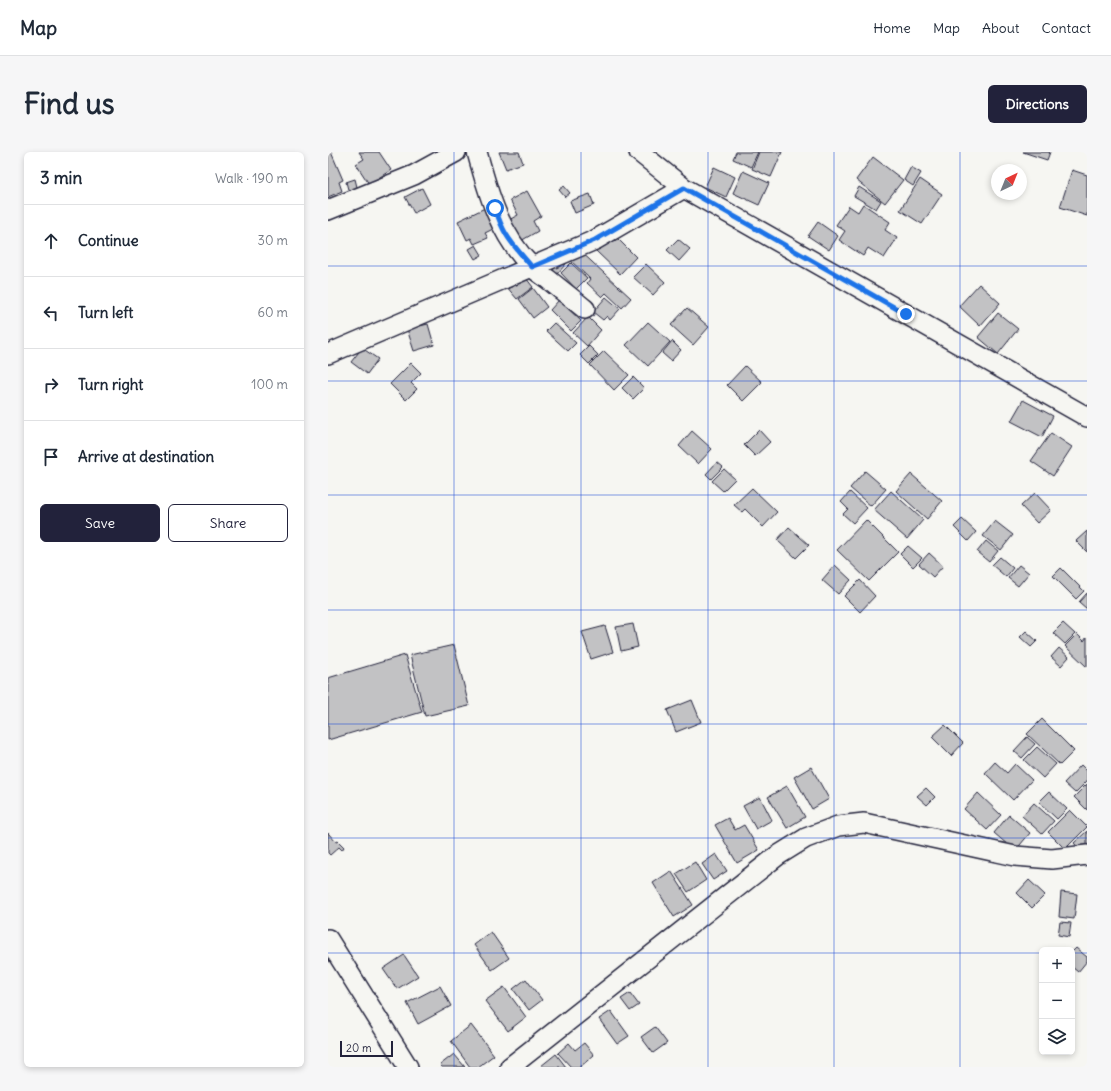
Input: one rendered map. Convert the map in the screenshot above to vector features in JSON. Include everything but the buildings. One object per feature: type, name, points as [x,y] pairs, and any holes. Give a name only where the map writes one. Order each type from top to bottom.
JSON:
[{"type":"street","points":[[328,210],[414,175],[456,152]]},
{"type":"street","points":[[477,152],[485,183],[506,234],[532,267],[585,309]]},
{"type":"street","points":[[639,152],[684,188],[1087,417]]},
{"type":"street","points":[[328,354],[595,240],[684,188]]},
{"type":"street","points":[[510,1067],[777,856],[806,838],[838,826],[864,823],[1015,856],[1052,859],[1087,855]]},
{"type":"street","points":[[328,939],[408,1067]]},
{"type":"route","points":[[495,208],[506,234],[532,267],[595,240],[684,188],[906,314]]}]
